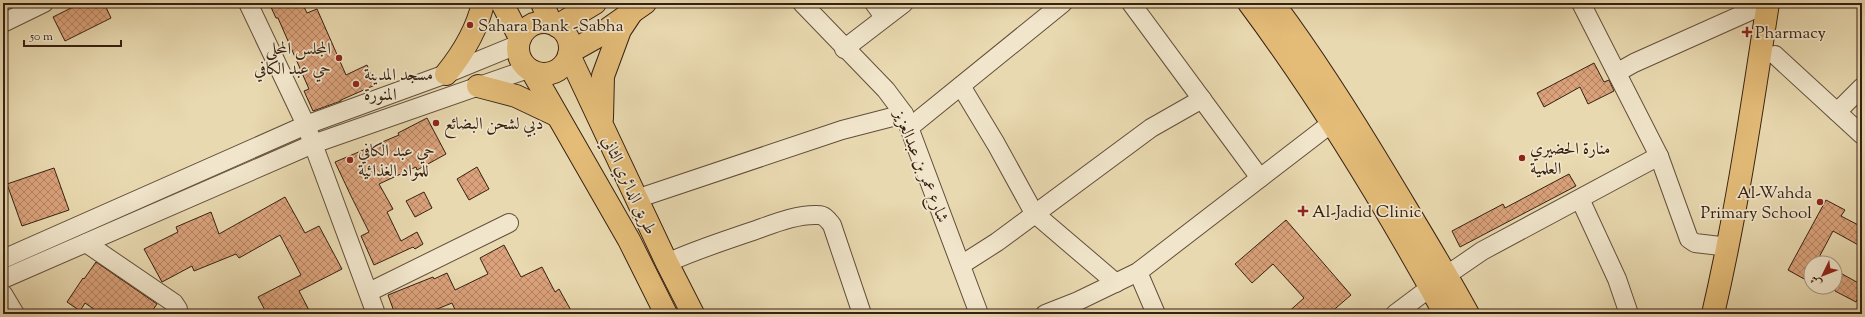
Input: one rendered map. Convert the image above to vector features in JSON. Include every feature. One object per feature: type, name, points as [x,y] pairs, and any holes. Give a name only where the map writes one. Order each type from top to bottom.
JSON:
[{"type":"main road","points":[[446,74],[461,56],[468,42],[482,3]]},
{"type":"main road","points":[[502,3],[519,41],[520,58],[530,70],[540,74],[549,74],[564,66],[569,53],[567,37],[554,25],[542,3]]},
{"type":"main road","points":[[519,41],[526,30],[535,24],[554,25],[596,3]]},
{"type":"main road","points":[[1249,3],[1339,117]]},
{"type":"main road","points":[[1273,3],[1320,68],[1339,117],[1395,226],[1439,281],[1468,314]]},
{"type":"main road","points":[[1713,314],[1729,247],[1768,3]]},
{"type":"main road","points":[[1728,314],[1762,139],[1782,3]]},
{"type":"main road","points":[[569,53],[595,38],[638,7]]},
{"type":"main road","points":[[602,125],[603,76],[620,30],[638,7]]},
{"type":"main road","name":"طريق الدائري الثاني","points":[[569,53],[636,199],[693,314]]},
{"type":"main road","name":"طريق الدائري الثاني","points":[[530,70],[628,240],[666,314]]},
{"type":"main road","points":[[478,86],[516,96],[556,115]]},
{"type":"main road","points":[[1439,281],[1445,314]]},
{"type":"street","points":[[3,23],[44,3]]},
{"type":"street","points":[[248,3],[306,125],[376,314]]},
{"type":"street","name":"شارع عمر بن عبدالعزيز","points":[[802,3],[844,49],[886,90],[907,121],[979,314]]},
{"type":"street","points":[[874,3],[884,17]]},
{"type":"street","points":[[844,49],[904,3]]},
{"type":"street","points":[[636,199],[842,130],[907,121],[961,86],[1063,3]]},
{"type":"street","points":[[1131,3],[1260,178]]},
{"type":"street","points":[[1581,3],[1618,72],[1660,156],[1692,242],[1729,247]]},
{"type":"street","points":[[1618,72],[1634,63],[1768,3]]},
{"type":"street","points":[[3,259],[306,125],[446,74],[519,41]]},
{"type":"street","points":[[1775,55],[1862,135]]},
{"type":"street","points":[[3,279],[313,144],[478,86],[530,70]]},
{"type":"street","points":[[961,86],[996,144],[1034,213],[1116,283]]},
{"type":"street","points":[[1837,112],[1862,87]]},
{"type":"street","points":[[962,265],[997,242],[1034,213],[1151,128],[1202,99]]},
{"type":"street","points":[[1045,314],[1078,301],[1138,272],[1339,117]]},
{"type":"street","points":[[1395,314],[1482,251],[1660,156]]},
{"type":"street","points":[[1580,199],[1617,279],[1629,314]]},
{"type":"street","points":[[667,263],[687,254],[790,219],[817,215],[822,216],[832,225],[862,314]]},
{"type":"street","points":[[369,292],[509,223]]},
{"type":"street","points":[[86,243],[174,303],[178,309],[178,314]]},
{"type":"street","points":[[1138,272],[1156,314]]},
{"type":"street","points":[[3,294],[15,314]]},
{"type":"building","points":[[81,3],[104,3],[111,18],[65,41],[53,17]]},
{"type":"building","points":[[269,3],[302,3],[307,13],[317,9],[346,75],[367,65],[375,85],[341,101],[313,111],[304,91],[309,89],[278,18],[276,18]]},
{"type":"building","points":[[1594,63],[1604,82],[1609,80],[1614,91],[1588,104],[1580,87],[1544,107],[1537,93]]},
{"type":"building","points":[[427,118],[446,154],[417,170],[416,167],[379,184],[393,209],[387,212],[401,241],[417,232],[423,244],[415,249],[413,247],[374,265],[361,236],[369,232],[335,162],[399,135],[398,133]]},
{"type":"building","points":[[477,167],[489,189],[469,200],[457,179]]},
{"type":"building","points":[[54,168],[69,210],[22,226],[7,184]]},
{"type":"building","points":[[1569,174],[1576,186],[1460,247],[1452,231],[1503,204],[1505,208]]},
{"type":"building","points":[[424,192],[432,208],[415,217],[406,201]]},
{"type":"building","points":[[285,197],[305,233],[319,226],[342,269],[299,291],[311,314],[267,314],[258,297],[301,275],[280,235],[239,258],[236,254],[194,271],[192,266],[162,282],[144,249],[178,232],[176,227],[211,212],[219,234]]},
{"type":"building","points":[[1826,200],[1845,210],[1841,216],[1862,227],[1862,247],[1833,231],[1820,255],[1803,255],[1803,278],[1788,270]]},
{"type":"building","points":[[1286,220],[1351,295],[1329,314],[1286,314],[1304,298],[1273,264],[1252,283],[1235,264]]},
{"type":"building","points":[[504,245],[521,277],[542,267],[555,292],[559,289],[573,314],[457,314],[452,303],[425,314],[395,314],[388,295],[447,273],[455,290],[488,274],[480,258]]},
{"type":"building","points":[[96,262],[157,304],[150,314],[101,314],[85,303],[80,311],[67,302]]},
{"type":"building","points":[[1843,274],[1862,285],[1862,290],[1856,302],[1843,295]]},
{"type":"place","name":"Sahara Bank -Sabha","points":[[470,25]]},
{"type":"place","name":"Pharmacy","points":[[1747,32]]},
{"type":"place","name":"المجلس المحلي حي عبد الكافي","points":[[339,58]]},
{"type":"place","name":"مسجد المدينة المنورة","points":[[356,84]]},
{"type":"place","name":"دبي لشحن البضائع","points":[[436,123]]},
{"type":"place","name":"منارة الحضيري العلمية","points":[[1522,158]]},
{"type":"place","name":"حي عبد الكافي للمواد الغذائية","points":[[350,160]]},
{"type":"place","name":"Al-Wahda Primary School","points":[[1820,202]]},
{"type":"place","name":"Al-Jadid Clinic","points":[[1303,211]]}]
